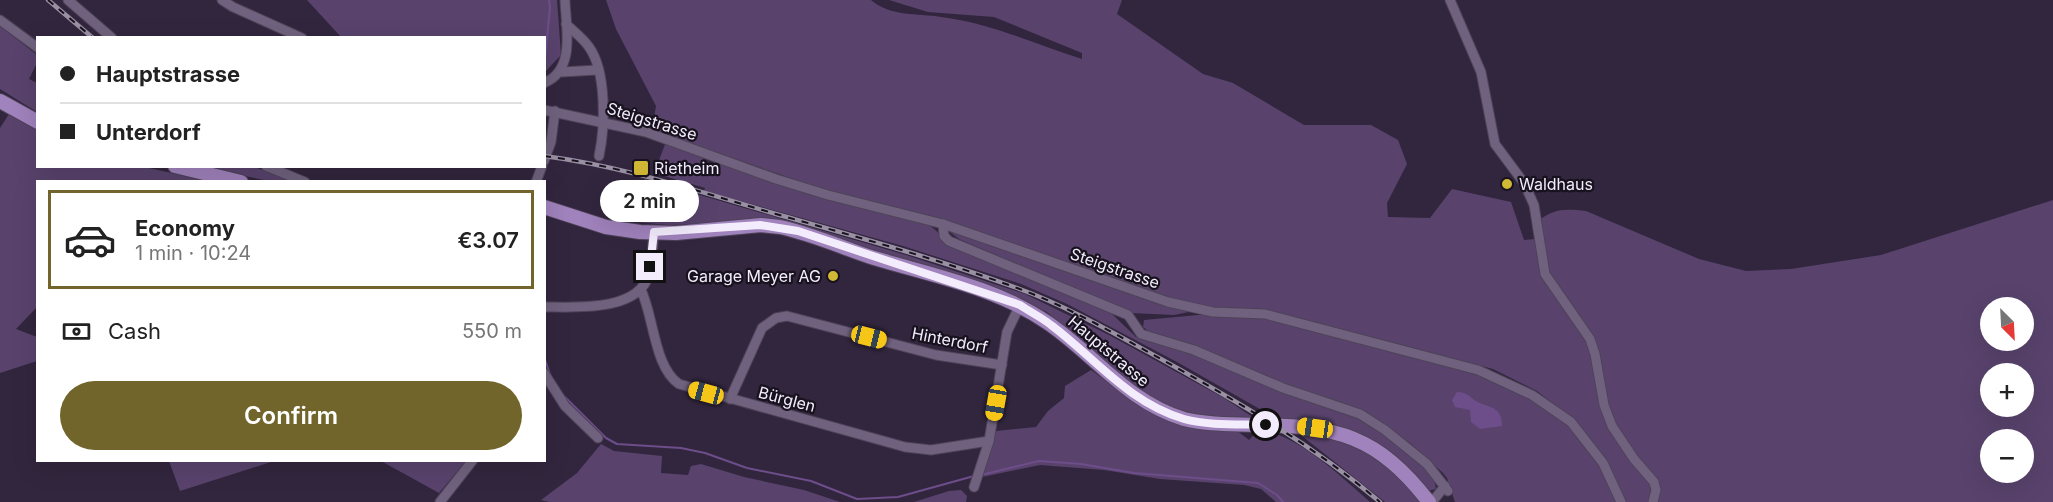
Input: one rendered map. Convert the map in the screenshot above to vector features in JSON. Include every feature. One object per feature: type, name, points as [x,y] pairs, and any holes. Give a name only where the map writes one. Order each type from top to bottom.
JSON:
[{"type":"main road","points":[[0,100],[36,121]]},
{"type":"main road","points":[[183,168],[233,180]]},
{"type":"main road","name":"Hauptstrasse","points":[[546,208],[606,227],[654,232],[760,225],[780,227],[945,278],[1020,305],[1049,324],[1136,398],[1161,410],[1185,419],[1209,423],[1301,426],[1329,430],[1359,440],[1388,459],[1430,502]]},
{"type":"street","points":[[68,0],[110,36]]},
{"type":"street","points":[[222,0],[298,36]]},
{"type":"street","points":[[562,72],[566,56],[565,0]]},
{"type":"street","points":[[1450,0],[1481,72],[1495,144],[1528,190],[1539,226],[1540,254],[1545,274],[1590,339],[1596,354],[1604,405],[1623,444],[1654,482],[1656,490],[1653,502]]},
{"type":"street","points":[[0,20],[36,47]]},
{"type":"street","points":[[566,24],[591,49],[597,70],[604,122],[599,156]]},
{"type":"street","points":[[546,82],[562,72],[597,70]]},
{"type":"street","name":"Steigstrasse","points":[[546,110],[646,132],[828,195],[943,224],[1168,302],[1213,312],[1265,314],[1351,339],[1449,361],[1492,375],[1532,395],[1571,423],[1603,463],[1621,502]]},
{"type":"street","points":[[546,156],[551,142],[555,111]]},
{"type":"street","points":[[271,168],[300,180]]},
{"type":"street","points":[[943,224],[944,236],[949,241],[1128,315],[1141,334],[1194,350],[1283,388],[1360,414],[1413,452],[1446,489],[1430,502]]},
{"type":"street","points":[[546,307],[593,307],[619,302],[641,290],[649,276],[654,232]]},
{"type":"street","name":"Bürglen","points":[[641,290],[668,374],[692,389],[905,447],[931,450],[989,441]]},
{"type":"street","points":[[974,487],[989,441],[1007,332],[1020,305]]},
{"type":"street","name":"Hinterdorf","points":[[730,399],[762,328],[776,318],[787,316],[936,354],[1002,366]]},
{"type":"street","points":[[546,376],[565,406],[598,438]]},
{"type":"street","points":[[440,502],[471,462]]},
{"type":"shaded area","points":[[307,0],[557,0],[561,55],[546,71],[546,36],[340,36]]},
{"type":"shaded area","points":[[606,0],[871,0],[896,12],[977,24],[1082,59],[1082,53],[994,17],[928,12],[889,0],[1122,0],[1117,14],[1203,74],[1233,83],[1304,125],[1371,125],[1398,140],[1407,164],[1387,203],[1388,217],[1430,218],[1452,189],[1511,202],[1524,240],[1535,239],[1532,226],[1551,213],[1563,210],[1586,211],[1699,259],[1746,271],[1791,269],[1881,255],[2053,200],[2053,502],[1455,502],[1443,473],[1410,443],[1362,413],[1284,384],[1196,346],[1152,334],[1143,327],[1144,320],[1209,314],[1268,317],[1491,377],[1574,420],[1537,391],[1493,369],[1264,309],[1213,307],[1174,315],[1131,313],[959,239],[946,229],[1187,308],[955,223],[828,191],[652,130],[656,106],[616,29]]},
{"type":"shaded area","points":[[0,26],[36,54],[36,65],[29,79],[36,82],[36,111],[0,89]]},
{"type":"shaded area","points":[[9,114],[36,129],[36,168],[149,168],[204,180],[36,180],[36,308],[16,329],[36,337],[36,361],[0,373],[0,128]]},
{"type":"shaded area","points":[[666,142],[704,156],[700,167],[715,173],[719,162],[926,222],[941,235],[1110,312],[1136,337],[1190,352],[1358,417],[1416,458],[1433,479],[1436,489],[1427,491],[1365,437],[1343,428],[1310,420],[1279,420],[1177,362],[1067,304],[1021,284],[903,246],[704,191],[705,188],[654,173]]},
{"type":"shaded area","points":[[206,168],[257,168],[294,180],[264,180]]},
{"type":"shaded area","points":[[645,179],[906,255],[1025,294],[1109,335],[1224,398],[1257,420],[1211,418],[1159,404],[1137,391],[1047,312],[989,285],[903,261],[784,223],[668,225],[638,222]]},
{"type":"shaded area","points":[[1091,370],[1134,401],[1236,430],[1249,440],[1259,429],[1290,440],[1318,458],[1370,502],[1276,502],[1261,489],[1244,485],[1160,479],[1104,470],[1040,465],[982,477],[996,431],[1036,427],[1048,411],[1064,398],[1065,386]]},
{"type":"shaded area","points":[[1457,392],[1464,393],[1498,412],[1502,426],[1480,429],[1471,422],[1470,410],[1455,407],[1452,400]]},
{"type":"shaded area","points":[[1302,431],[1354,444],[1387,466],[1422,502],[1385,502],[1297,432]]},
{"type":"shaded area","points":[[601,444],[614,451],[662,456],[661,473],[688,475],[691,466],[701,464],[744,477],[804,490],[840,502],[549,502],[541,500],[577,473]]},
{"type":"shaded area","points":[[170,462],[271,462],[180,491]]},
{"type":"shaded area","points":[[383,462],[465,462],[439,493]]},
{"type":"shaded area","points":[[961,490],[967,496],[966,502],[914,502],[949,491]]},
{"type":"waterway","points":[[546,49],[549,0]]},
{"type":"waterway","points":[[546,363],[551,377]]},
{"type":"waterway","points":[[562,394],[606,438],[617,444],[681,448],[705,453],[747,468],[811,481],[857,499],[898,497],[974,476]]},
{"type":"waterway","points":[[985,474],[1039,461],[1081,464],[1134,473],[1258,483],[1277,495],[1283,502]]},
{"type":"railway","points":[[48,0],[91,36]]},
{"type":"railway","points":[[546,156],[603,166],[690,189],[927,258],[1036,295],[1108,330],[1246,408],[1302,443],[1380,502]]},
{"type":"place","name":"Rietheim","points":[[641,168]]},
{"type":"place","name":"Waldhaus","points":[[1507,184]]},
{"type":"place","name":"Garage Meyer AG","points":[[833,276]]},
{"type":"route","points":[[650,267],[654,232],[695,232],[760,225],[798,231],[862,254],[945,278],[1020,305],[1074,343],[1136,398],[1161,410],[1185,419],[1209,423],[1266,425]]}]
